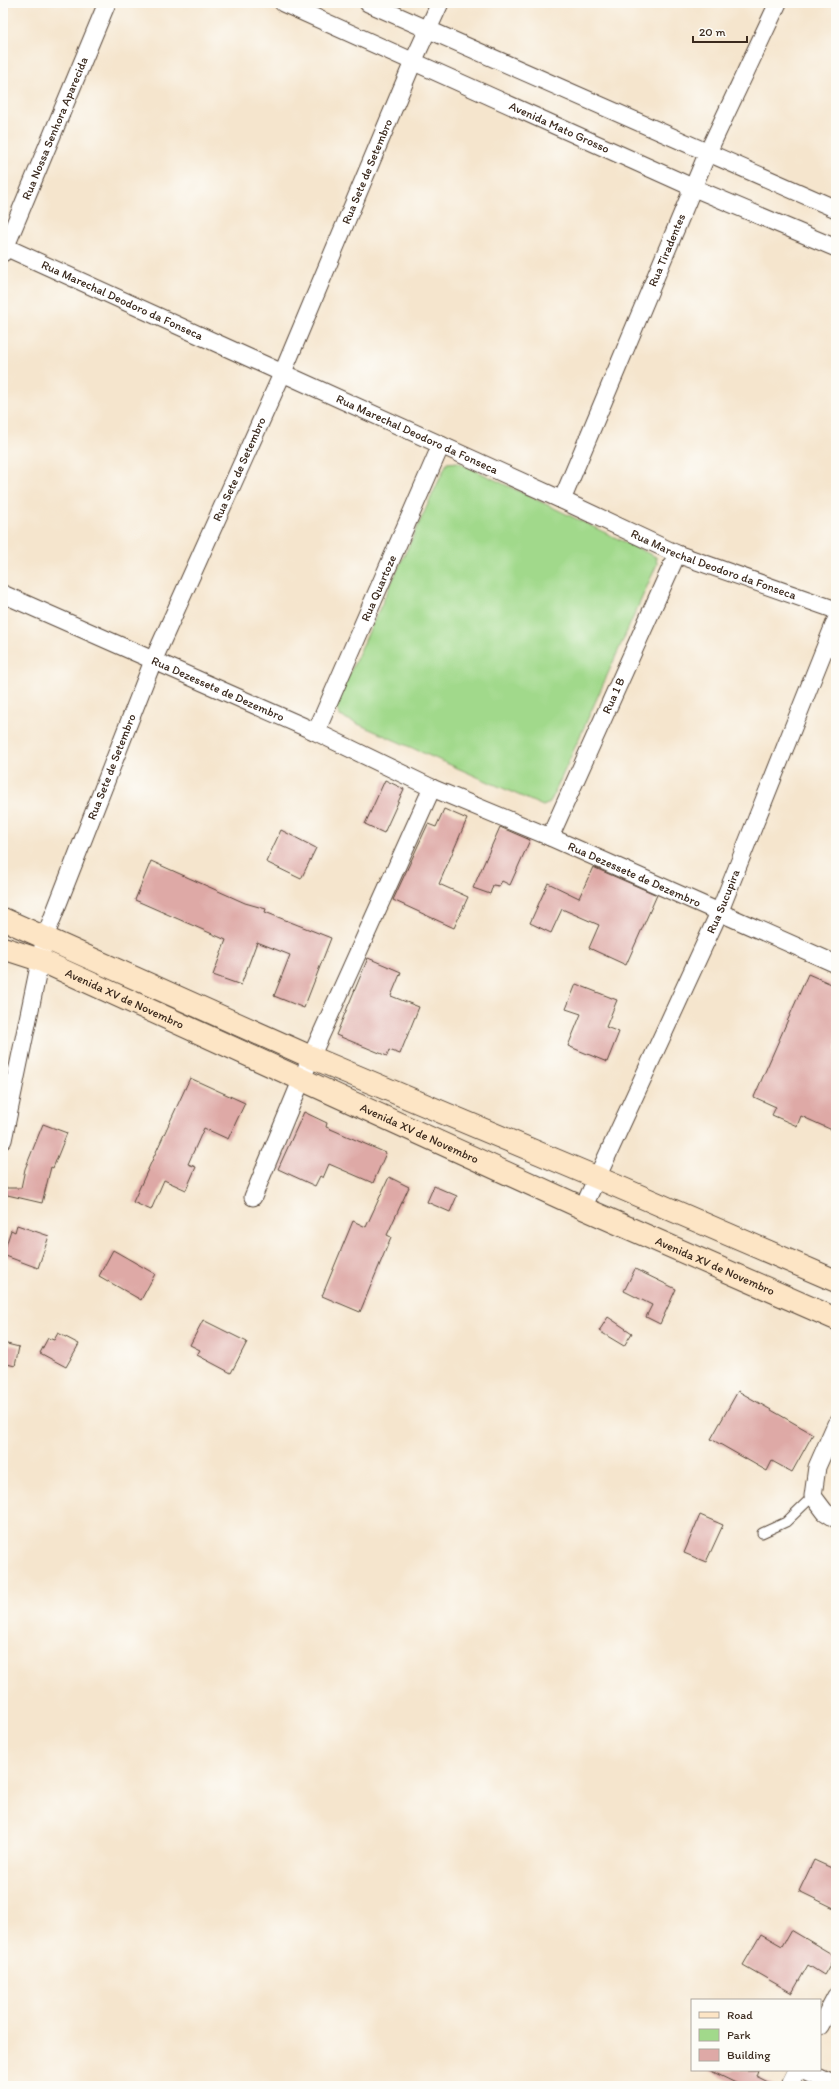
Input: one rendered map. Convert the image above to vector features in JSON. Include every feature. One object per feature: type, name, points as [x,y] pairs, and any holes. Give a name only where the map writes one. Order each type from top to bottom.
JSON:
[{"type":"main road","name":"Avenida XV de Novembro","points":[[3,919],[311,1057],[598,1178],[836,1281]]},
{"type":"main road","name":"Avenida XV de Novembro","points":[[3,948],[40,960],[583,1208],[836,1319]]},
{"type":"street","name":"Rua Nossa Senhora Aparecida","points":[[4,249],[107,3]]},
{"type":"street","name":"Avenida Mato Grosso","points":[[283,3],[694,188],[836,248]]},
{"type":"street","points":[[368,3],[836,209]]},
{"type":"street","name":"Rua Sete de Setembro","points":[[40,960],[45,937],[154,661],[283,372],[413,62],[440,3]]},
{"type":"street","name":"Rua Tiradentes","points":[[562,500],[708,152],[778,3]]},
{"type":"street","name":"Rua Marechal Deodoro da Fonseca","points":[[4,249],[283,372],[677,554],[836,610]]},
{"type":"street","name":"Rua Quartoze","points":[[316,732],[441,445]]},
{"type":"street","name":"Rua 1 B","points":[[550,837],[677,554]]},
{"type":"street","name":"Rua Dezessete de Dezembro","points":[[3,594],[316,732],[432,788],[550,837],[836,964]]},
{"type":"street","name":"Rua Sucupira","points":[[583,1208],[719,912],[836,620]]},
{"type":"street","points":[[253,1198],[311,1057],[432,788]]},
{"type":"street","points":[[3,1140],[40,960]]},
{"type":"street","points":[[836,1424],[816,1467],[813,1496],[826,1512],[836,1519]]},
{"type":"street","points":[[821,2024],[836,1996]]},
{"type":"street","points":[[789,2086],[796,2071]]},
{"type":"street","points":[[804,2071],[836,2085]]},
{"type":"lane","points":[[762,1533],[786,1522],[813,1496]]},
{"type":"green space","points":[[458,462],[656,557],[657,564],[550,803],[543,806],[340,716],[335,705],[447,463]]},
{"type":"building","points":[[385,780],[404,789],[384,833],[365,824]]},
{"type":"building","points":[[444,809],[467,819],[439,884],[468,897],[454,928],[393,900],[428,824],[436,827]]},
{"type":"building","points":[[500,827],[530,840],[510,885],[502,881],[499,886],[493,885],[490,894],[473,888]]},
{"type":"building","points":[[281,830],[316,848],[301,879],[266,862]]},
{"type":"building","points":[[151,861],[245,903],[266,909],[265,912],[331,938],[304,1008],[274,996],[290,955],[257,942],[241,985],[213,975],[226,940],[135,900]]},
{"type":"building","points":[[593,867],[657,895],[626,965],[589,948],[599,925],[562,909],[551,933],[530,923],[548,883],[579,898]]},
{"type":"building","points":[[368,958],[401,972],[391,996],[419,1007],[400,1054],[389,1050],[387,1056],[336,1035]]},
{"type":"building","points":[[808,974],[836,986],[836,1122],[832,1130],[801,1116],[797,1126],[772,1115],[776,1107],[754,1097]]},
{"type":"building","points":[[576,984],[617,1000],[606,1027],[619,1032],[607,1062],[568,1046],[581,1014],[566,1009]]},
{"type":"building","points":[[190,1078],[245,1103],[228,1139],[204,1128],[188,1164],[196,1167],[186,1190],[164,1180],[151,1210],[133,1202]]},
{"type":"building","points":[[304,1112],[327,1123],[326,1127],[386,1153],[373,1183],[329,1164],[323,1178],[320,1176],[315,1186],[278,1169]]},
{"type":"building","points":[[43,1124],[67,1133],[53,1168],[51,1167],[42,1203],[3,1194],[3,1188],[21,1188],[25,1169]]},
{"type":"building","points":[[389,1177],[409,1187],[387,1235],[391,1237],[360,1312],[322,1296],[353,1221],[366,1227]]},
{"type":"building","points":[[434,1186],[457,1196],[450,1212],[427,1202]]},
{"type":"building","points":[[17,1225],[49,1236],[38,1268],[3,1255],[11,1230],[15,1232]]},
{"type":"building","points":[[113,1250],[155,1274],[141,1300],[99,1276]]},
{"type":"building","points":[[635,1269],[676,1289],[660,1324],[646,1317],[652,1305],[624,1291]]},
{"type":"building","points":[[608,1317],[632,1333],[624,1346],[599,1331]]},
{"type":"building","points":[[203,1320],[247,1342],[231,1373],[197,1355],[200,1350],[190,1345]]},
{"type":"building","points":[[58,1333],[79,1344],[66,1367],[40,1353],[48,1338],[54,1340]]},
{"type":"building","points":[[3,1343],[19,1347],[15,1366],[3,1363]]},
{"type":"building","points":[[738,1391],[813,1434],[792,1472],[772,1461],[767,1471],[711,1439]]},
{"type":"building","points":[[700,1515],[723,1525],[706,1562],[684,1553]]},
{"type":"building","points":[[814,1860],[836,1870],[836,1909],[799,1891]]},
{"type":"building","points":[[791,1930],[835,1956],[824,1975],[808,1965],[792,1993],[743,1965],[761,1934],[782,1946]]},
{"type":"building","points":[[711,2071],[758,2071],[756,2076],[776,2086],[742,2086]]}]
